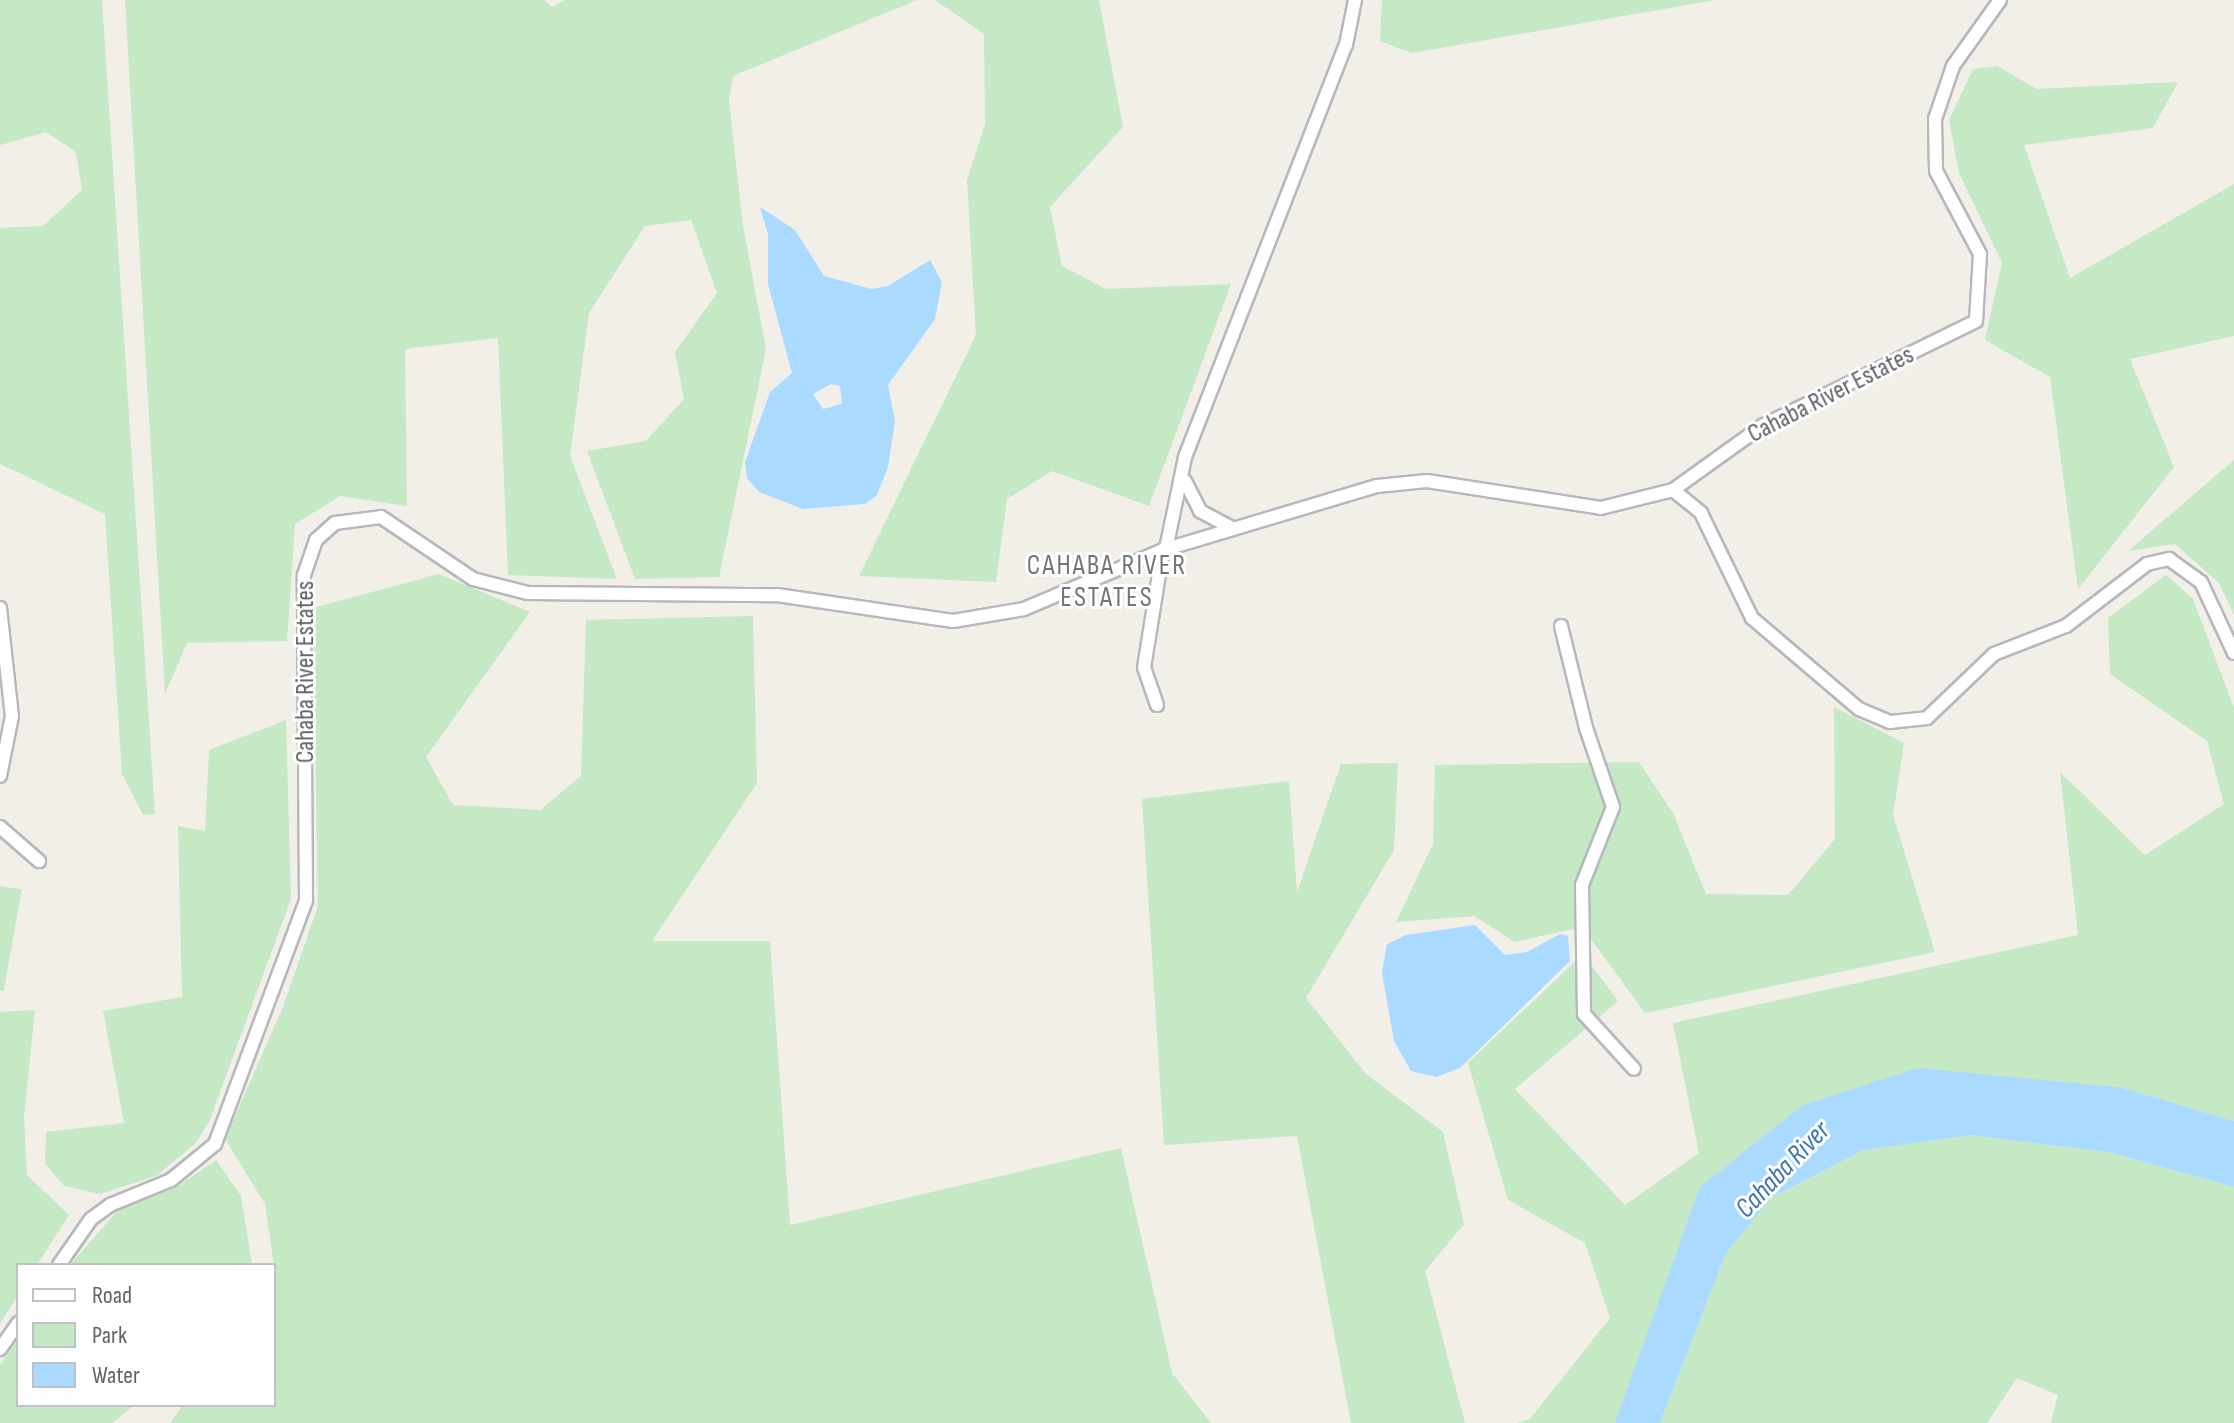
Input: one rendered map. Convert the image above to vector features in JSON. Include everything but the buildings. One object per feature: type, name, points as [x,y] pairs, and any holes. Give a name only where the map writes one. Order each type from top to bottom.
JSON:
[{"type":"street","points":[[1157,705],[1144,668],[1164,550],[1183,477],[1185,457],[1346,45],[1355,0]]},
{"type":"street","name":"Cahaba River Estates","points":[[60,1263],[91,1219],[110,1205],[171,1180],[215,1144],[306,900],[304,575],[316,540],[335,523],[381,517],[473,579],[528,593],[777,595],[953,621],[1024,609],[1164,550],[1353,492],[1427,481],[1601,508],[1673,490],[1762,426],[1976,321],[1980,254],[1936,171],[1935,119],[1953,66],[2000,0]]},
{"type":"street","points":[[1183,477],[1200,511],[1234,529]]},
{"type":"street","points":[[1673,490],[1701,513],[1752,618],[1859,709],[1890,722],[1927,718],[1994,654],[2066,626],[2147,564],[2169,559],[2201,582],[2234,653]]},
{"type":"street","points":[[0,608],[12,716],[0,776]]},
{"type":"street","points":[[1561,626],[1586,728],[1613,807],[1582,885],[1584,1014],[1634,1069]]},
{"type":"street","points":[[0,827],[39,861]]},
{"type":"street","points":[[0,1349],[16,1326]]},
{"type":"green space","points":[[0,0],[102,0],[155,814],[143,815],[122,774],[105,514],[0,464],[0,228],[43,226],[82,190],[76,152],[46,132],[0,145]]},
{"type":"green space","points":[[125,0],[544,0],[552,7],[565,0],[917,0],[733,76],[729,100],[743,226],[766,349],[719,577],[635,579],[587,451],[646,441],[684,399],[675,352],[717,293],[691,220],[645,226],[589,313],[570,456],[617,579],[508,575],[498,338],[405,349],[407,506],[340,496],[295,524],[287,641],[187,643],[165,694]]},
{"type":"green space","points":[[935,0],[1099,0],[1123,127],[1050,207],[1062,266],[1106,289],[1231,284],[1149,506],[1052,471],[1007,499],[996,582],[859,576],[976,335],[967,180],[985,124],[984,34]]},
{"type":"green space","points":[[1382,0],[1715,0],[1412,53],[1380,41]]},
{"type":"green space","points":[[1997,66],[2037,89],[2178,82],[2153,128],[2024,145],[2070,278],[2234,184],[2234,336],[2130,359],[2174,467],[2078,589],[2050,377],[1985,340],[2002,263],[1959,173],[1949,120],[1973,69]]},
{"type":"green space","points":[[2234,460],[2234,615],[2219,583],[2175,544],[2128,551]]},
{"type":"green space","points":[[439,574],[530,612],[426,757],[453,805],[540,810],[581,776],[586,620],[753,616],[757,783],[652,941],[770,941],[790,1225],[1121,1148],[1172,1373],[1211,1423],[170,1423],[182,1407],[276,1407],[276,1263],[265,1204],[225,1139],[283,1007],[318,906],[313,608]]},
{"type":"green space","points":[[2166,575],[2193,599],[2234,708],[2234,1121],[2123,1088],[1803,1105],[1615,1423],[1517,1423],[1530,1419],[1610,1318],[1585,1243],[1508,1200],[1468,1063],[1583,954],[1618,1001],[1515,1089],[1625,1205],[1699,1153],[1673,1023],[2078,935],[2060,772],[2145,855],[2224,804],[2207,741],[2110,674],[2108,618]]},
{"type":"green space","points":[[1834,707],[1904,743],[1893,815],[1935,952],[1645,1013],[1582,927],[1515,942],[1474,916],[1396,922],[1433,844],[1435,765],[1639,762],[1673,813],[1706,894],[1788,895],[1835,839]]},
{"type":"green space","points":[[286,720],[291,899],[209,1122],[195,1144],[156,1176],[100,1194],[64,1186],[45,1163],[46,1132],[124,1123],[103,1011],[182,997],[178,826],[205,831],[209,750]]},
{"type":"green space","points":[[1398,763],[1394,850],[1306,998],[1366,1074],[1443,1132],[1464,1224],[1425,1271],[1465,1423],[1351,1423],[1297,1136],[1164,1145],[1142,799],[1289,781],[1297,892],[1341,764]]},
{"type":"green space","points":[[0,886],[22,890],[4,991],[0,991]]},
{"type":"green space","points":[[35,1010],[24,1117],[27,1175],[69,1215],[38,1263],[16,1263],[16,1299],[0,1323],[0,1012]]},
{"type":"green space","points":[[1969,1135],[2108,1152],[2234,1187],[2234,1423],[2051,1423],[2058,1395],[2017,1378],[1987,1423],[1660,1423],[1726,1253],[1772,1197],[1864,1150]]},
{"type":"green space","points":[[216,1160],[241,1196],[252,1263],[72,1263],[119,1209],[177,1187]]},
{"type":"green space","points":[[16,1342],[16,1407],[132,1407],[112,1423],[0,1423],[0,1365]]},
{"type":"water","points":[[760,207],[795,230],[824,276],[872,289],[888,286],[930,260],[942,282],[935,319],[888,385],[895,421],[888,467],[877,495],[865,504],[803,509],[759,492],[747,478],[745,462],[770,392],[792,373],[768,284],[768,234]],"holes":[[[831,384],[840,386],[842,404],[823,409],[813,394]]]},
{"type":"water","points":[[1475,925],[1505,955],[1527,952],[1560,934],[1568,936],[1570,961],[1460,1068],[1436,1077],[1411,1071],[1394,1041],[1382,973],[1387,944],[1406,935]]},
{"type":"water","name":"Cahaba River","points":[[1918,1068],[2123,1088],[2234,1121],[2234,1187],[2108,1152],[1970,1135],[1864,1150],[1772,1197],[1726,1253],[1660,1423],[1615,1423],[1700,1187],[1803,1105]]},
{"type":"district","name":"CAHABA RIVER ESTATES","points":[[1107,582]]}]
